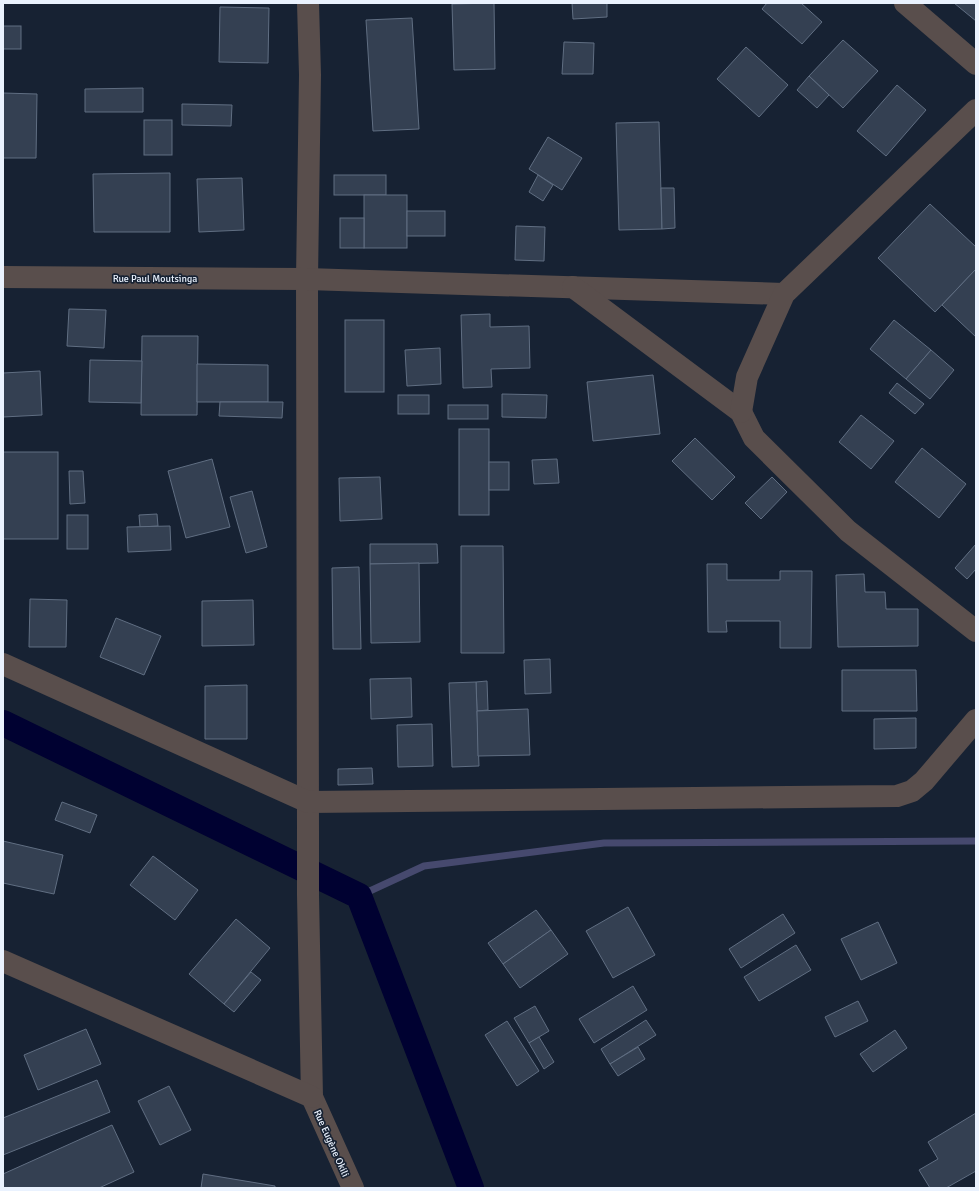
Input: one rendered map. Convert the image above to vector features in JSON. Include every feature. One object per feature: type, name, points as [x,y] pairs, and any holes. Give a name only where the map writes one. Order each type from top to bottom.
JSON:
[{"type":"street","points":[[3,961],[312,1097],[308,895],[307,279],[310,75],[308,3]]},
{"type":"street","points":[[904,3],[976,64]]},
{"type":"street","points":[[741,412],[747,377],[784,294],[976,110]]},
{"type":"street","name":"Rue Paul Moutsinga","points":[[3,277],[307,279],[784,294]]},
{"type":"street","points":[[574,287],[741,412],[754,438],[848,531],[976,631]]},
{"type":"street","points":[[3,664],[308,802],[898,796],[912,791],[924,781],[976,720]]},
{"type":"street","name":"Rue Eugène Okili","points":[[312,1097],[353,1188]]},
{"type":"building","points":[[494,3],[495,69],[454,70],[452,4]]},
{"type":"building","points":[[572,3],[607,3],[607,17],[573,19]]},
{"type":"building","points":[[767,3],[801,3],[822,22],[802,44],[762,9]]},
{"type":"building","points":[[954,3],[976,3],[976,21]]},
{"type":"building","points":[[220,7],[269,8],[268,63],[219,62]]},
{"type":"building","points":[[412,18],[419,129],[373,131],[366,20]]},
{"type":"building","points":[[3,26],[21,26],[21,49],[3,49]]},
{"type":"building","points":[[843,40],[878,71],[843,108],[809,76]]},
{"type":"building","points":[[564,42],[594,43],[593,74],[562,74]]},
{"type":"building","points":[[746,47],[788,85],[759,117],[717,79]]},
{"type":"building","points":[[809,76],[829,95],[817,108],[797,90]]},
{"type":"building","points":[[897,85],[926,110],[886,156],[857,131]]},
{"type":"building","points":[[143,88],[143,112],[85,112],[85,89]]},
{"type":"building","points":[[3,93],[37,94],[36,158],[3,158]]},
{"type":"building","points":[[182,104],[232,105],[231,126],[182,125]]},
{"type":"building","points":[[144,120],[172,120],[172,155],[144,155]]},
{"type":"building","points":[[659,122],[662,229],[619,230],[616,123]]},
{"type":"building","points":[[548,137],[582,158],[562,190],[529,169]]},
{"type":"building","points":[[170,173],[170,232],[94,232],[93,174]]},
{"type":"building","points":[[334,175],[386,175],[386,195],[334,195]]},
{"type":"building","points":[[538,175],[553,185],[543,201],[529,192]]},
{"type":"building","points":[[242,178],[244,230],[199,232],[197,179]]},
{"type":"building","points":[[661,188],[674,188],[675,228],[662,229]]},
{"type":"building","points":[[364,195],[407,195],[407,248],[364,248]]},
{"type":"building","points":[[930,204],[976,247],[976,269],[935,312],[878,258]]},
{"type":"building","points":[[407,211],[445,211],[445,236],[407,236]]},
{"type":"building","points":[[340,218],[364,218],[364,248],[340,248]]},
{"type":"building","points":[[516,226],[545,227],[544,261],[515,260]]},
{"type":"building","points":[[976,269],[976,337],[942,305]]},
{"type":"building","points":[[69,309],[106,310],[104,348],[67,346]]},
{"type":"building","points":[[490,314],[490,327],[529,326],[530,368],[491,369],[492,387],[463,388],[461,315]]},
{"type":"building","points":[[345,320],[384,320],[384,392],[345,392]]},
{"type":"building","points":[[894,320],[931,350],[906,379],[870,349]]},
{"type":"building","points":[[142,336],[198,336],[197,415],[141,415]]},
{"type":"building","points":[[440,348],[441,384],[407,386],[405,350]]},
{"type":"building","points":[[931,350],[954,370],[930,399],[906,379]]},
{"type":"building","points":[[90,360],[142,361],[141,403],[89,402]]},
{"type":"building","points":[[197,364],[268,365],[268,402],[197,402]]},
{"type":"building","points":[[40,371],[42,415],[3,417],[3,373]]},
{"type":"building","points":[[653,375],[660,434],[593,441],[587,382]]},
{"type":"building","points":[[897,383],[924,404],[915,414],[889,393]]},
{"type":"building","points":[[502,394],[547,395],[546,418],[502,417]]},
{"type":"building","points":[[398,395],[429,395],[429,414],[398,414]]},
{"type":"building","points":[[220,402],[283,402],[282,418],[219,416]]},
{"type":"building","points":[[448,405],[488,405],[488,419],[448,419]]},
{"type":"building","points":[[861,415],[894,441],[871,469],[839,442]]},
{"type":"building","points":[[459,429],[489,429],[489,515],[459,515]]},
{"type":"building","points":[[695,438],[735,477],[712,500],[672,461]]},
{"type":"building","points":[[922,448],[966,484],[939,518],[895,482]]},
{"type":"building","points":[[3,452],[58,452],[58,539],[3,539]]},
{"type":"building","points":[[212,459],[230,527],[186,538],[168,471]]},
{"type":"building","points":[[557,459],[559,483],[534,484],[532,460]]},
{"type":"building","points":[[489,462],[509,462],[509,490],[489,490]]},
{"type":"building","points":[[69,471],[83,471],[85,503],[70,504]]},
{"type":"building","points":[[380,477],[382,519],[340,521],[339,478]]},
{"type":"building","points":[[772,477],[787,492],[761,519],[745,503]]},
{"type":"building","points":[[252,491],[267,547],[246,553],[230,497]]},
{"type":"building","points":[[157,514],[158,526],[140,527],[139,515]]},
{"type":"building","points":[[67,515],[88,515],[88,549],[67,549]]},
{"type":"building","points":[[170,526],[171,550],[128,552],[127,527]]},
{"type":"building","points":[[370,544],[437,544],[438,563],[370,564]]},
{"type":"building","points":[[976,544],[976,569],[967,579],[955,568]]},
{"type":"building","points":[[461,546],[503,546],[504,653],[461,653]]},
{"type":"building","points":[[419,563],[420,642],[371,643],[370,564]]},
{"type":"building","points":[[707,564],[727,564],[727,580],[780,580],[780,571],[812,571],[811,648],[780,648],[780,621],[726,621],[727,632],[708,632]]},
{"type":"building","points":[[359,567],[361,649],[333,649],[332,568]]},
{"type":"building","points":[[864,574],[865,592],[885,592],[886,609],[918,609],[918,646],[838,647],[836,575]]},
{"type":"building","points":[[30,599],[67,600],[66,647],[29,647]]},
{"type":"building","points":[[253,600],[254,645],[202,646],[202,601]]},
{"type":"building","points":[[116,618],[161,636],[144,675],[100,657]]},
{"type":"building","points":[[550,659],[551,693],[525,694],[524,660]]},
{"type":"building","points":[[842,670],[916,670],[917,711],[842,711]]},
{"type":"building","points":[[411,678],[412,717],[371,719],[370,679]]},
{"type":"building","points":[[487,681],[488,710],[477,711],[476,682]]},
{"type":"building","points":[[476,682],[479,766],[452,767],[449,683]]},
{"type":"building","points":[[247,685],[247,739],[205,739],[205,686]]},
{"type":"building","points":[[528,709],[530,755],[478,756],[477,711]]},
{"type":"building","points":[[916,718],[916,748],[874,749],[874,719]]},
{"type":"building","points":[[432,724],[433,766],[398,767],[397,725]]},
{"type":"building","points":[[372,768],[373,784],[338,785],[338,769]]},
{"type":"building","points":[[62,802],[97,815],[90,833],[55,820]]},
{"type":"building","points":[[3,841],[63,855],[54,894],[3,883]]},
{"type":"building","points":[[153,856],[198,890],[175,920],[130,885]]},
{"type":"building","points":[[628,907],[655,955],[613,978],[586,931]]},
{"type":"building","points":[[536,910],[551,930],[503,964],[488,943]]},
{"type":"building","points":[[783,914],[795,933],[741,968],[729,949]]},
{"type":"building","points":[[236,919],[270,948],[224,1004],[189,974]]},
{"type":"building","points":[[878,922],[897,963],[861,980],[841,939]]},
{"type":"building","points":[[551,930],[568,954],[520,988],[503,964]]},
{"type":"building","points":[[796,945],[811,970],[759,1001],[744,977]]},
{"type":"building","points":[[251,972],[261,980],[234,1012],[224,1004]]},
{"type":"building","points":[[633,986],[647,1010],[594,1043],[579,1019]]},
{"type":"building","points":[[858,1001],[868,1021],[835,1037],[825,1017]]},
{"type":"building","points":[[535,1006],[549,1031],[529,1043],[514,1018]]},
{"type":"building","points":[[646,1020],[656,1035],[610,1064],[601,1049]]},
{"type":"building","points":[[507,1021],[539,1071],[517,1086],[485,1035]]},
{"type":"building","points":[[86,1029],[101,1064],[38,1090],[24,1055]]},
{"type":"building","points":[[895,1030],[907,1048],[873,1072],[860,1054]]},
{"type":"building","points":[[539,1037],[554,1062],[544,1069],[529,1043]]},
{"type":"building","points":[[638,1047],[645,1059],[618,1076],[610,1064]]},
{"type":"building","points":[[97,1080],[110,1112],[3,1155],[3,1118]]},
{"type":"building","points":[[169,1086],[191,1130],[160,1145],[138,1101]]},
{"type":"building","points":[[976,1113],[976,1171],[946,1188],[930,1188],[919,1170],[938,1159],[928,1142]]},
{"type":"building","points":[[112,1125],[134,1172],[99,1188],[3,1188],[3,1174]]},
{"type":"building","points":[[203,1174],[275,1186],[275,1188],[201,1188]]},
{"type":"waterway","points":[[3,723],[359,896],[471,1188]]},
{"type":"waterway","points":[[359,896],[424,866],[604,843],[976,841]]}]
